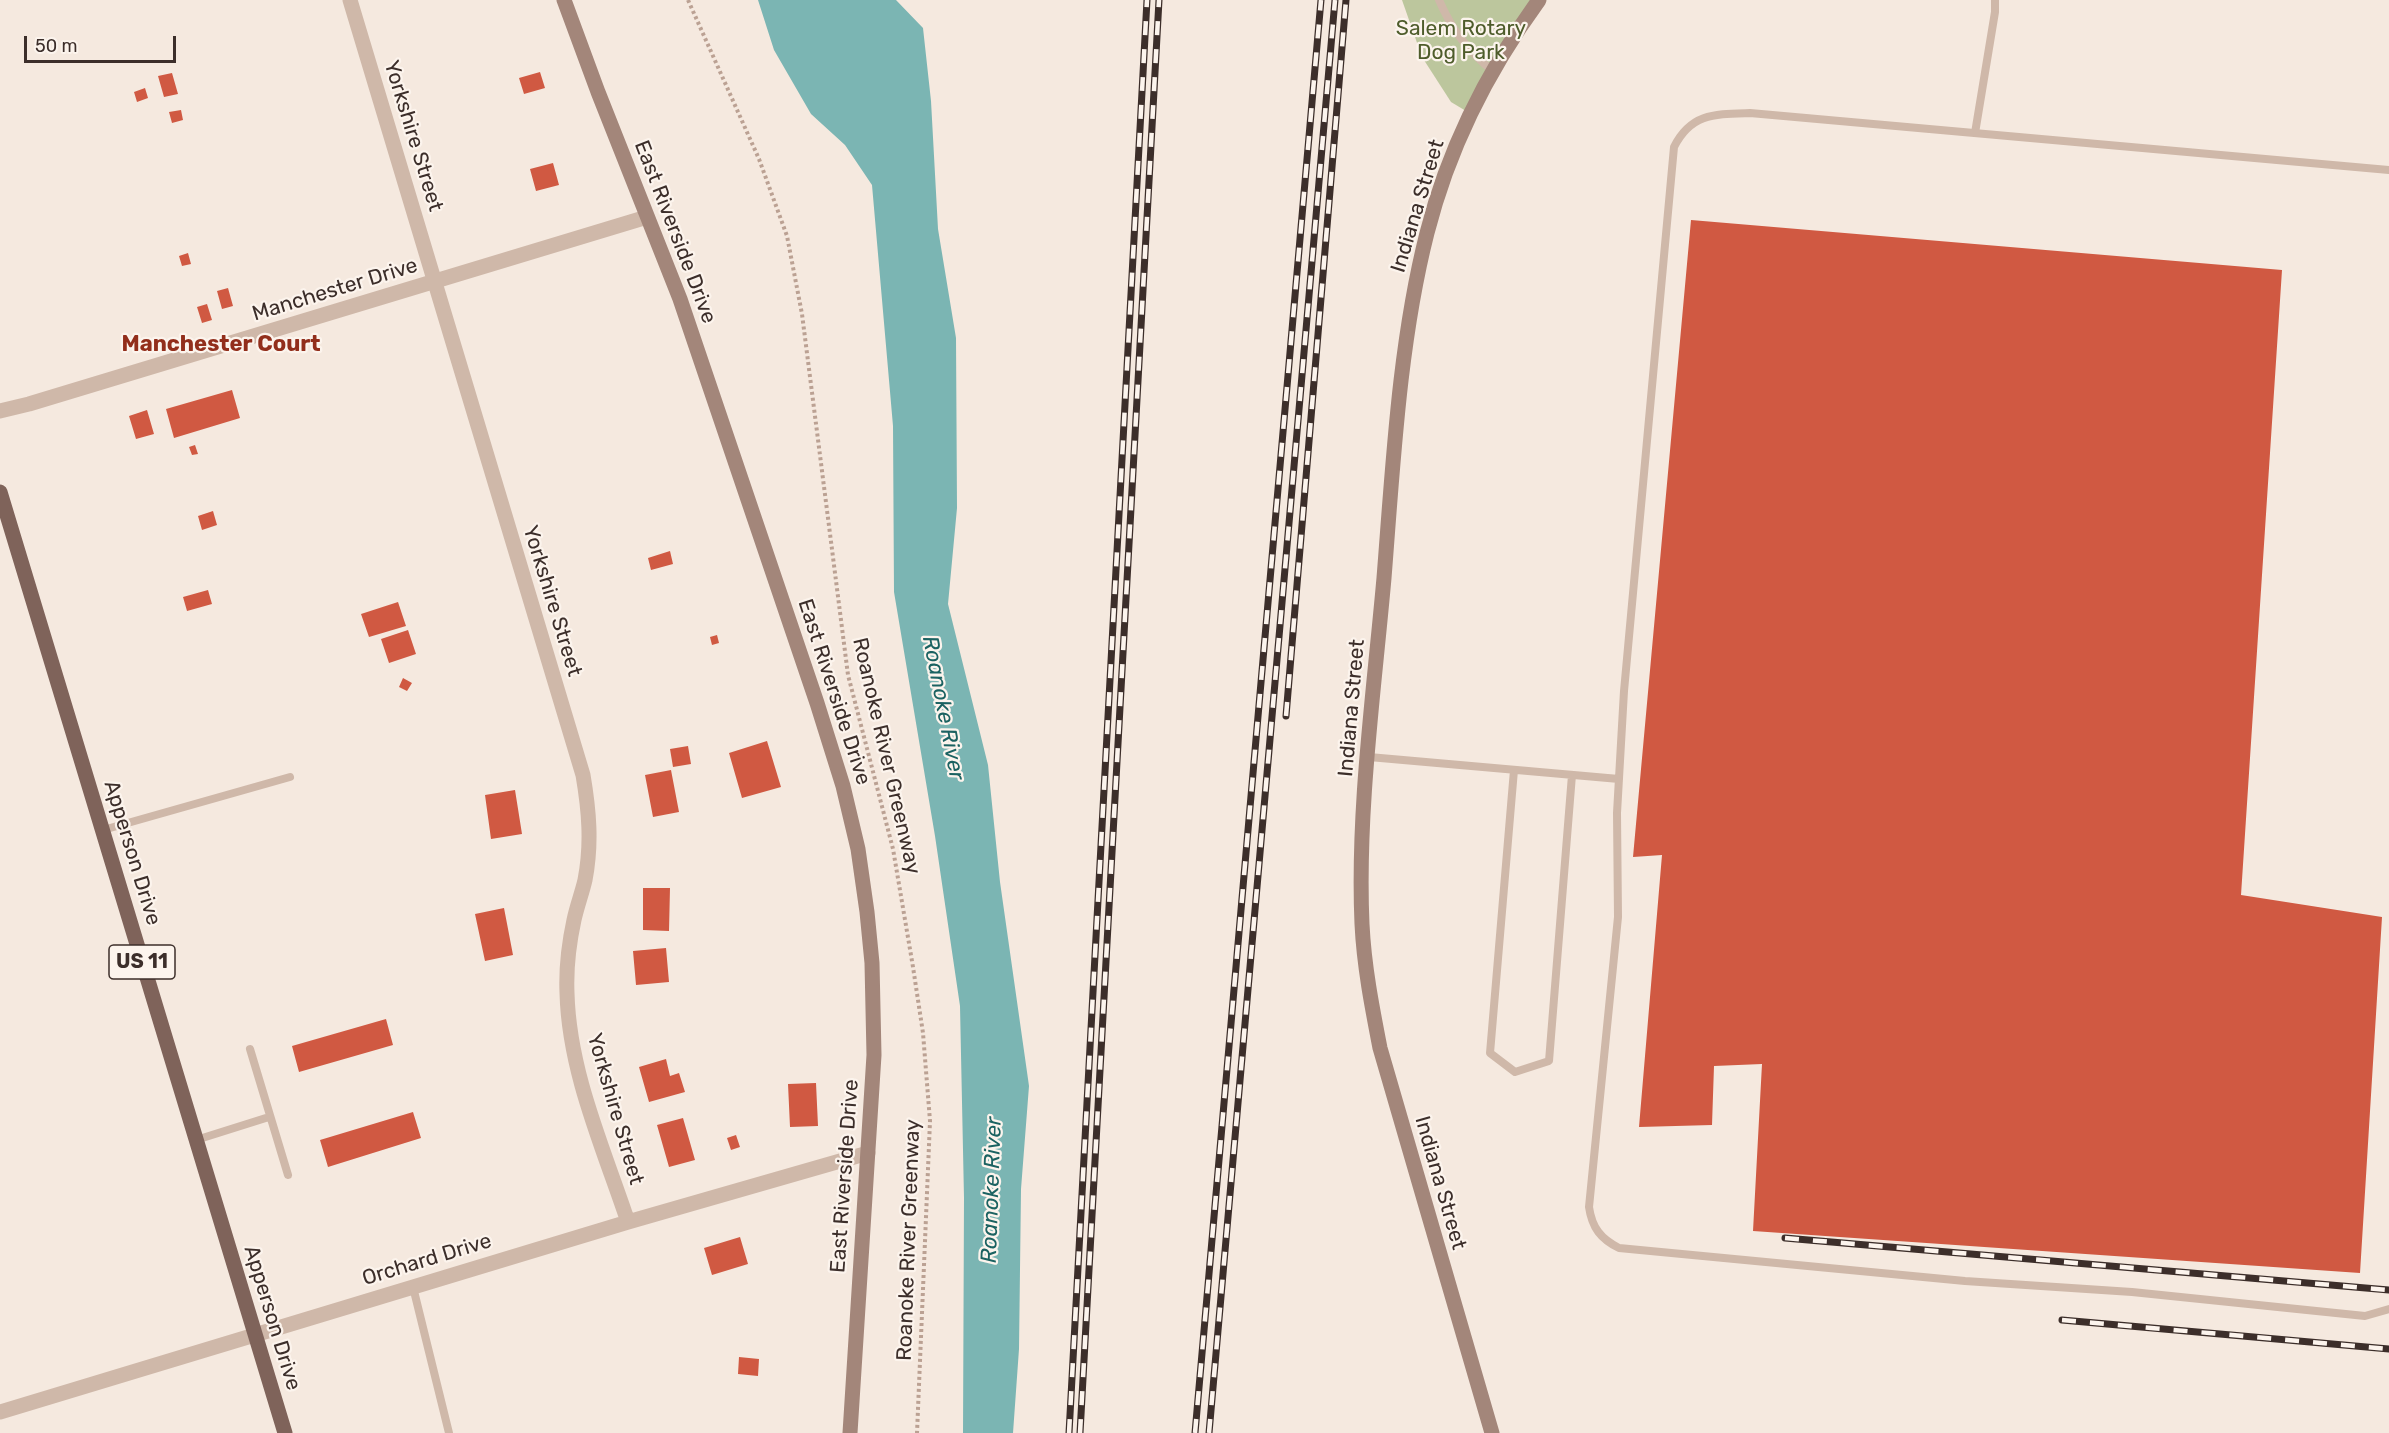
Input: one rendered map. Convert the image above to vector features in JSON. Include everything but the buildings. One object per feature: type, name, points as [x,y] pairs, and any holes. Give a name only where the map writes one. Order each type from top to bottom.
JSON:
[{"type":"main road","name":"Apperson Drive","points":[[0,492],[285,1433]]},
{"type":"street","name":"Yorkshire Street","points":[[350,0],[583,775],[589,810],[590,845],[568,961],[567,992],[571,1039],[579,1077],[628,1222]]},
{"type":"street","name":"East Riverside Drive","points":[[564,0],[680,299],[813,692],[843,786],[858,849],[872,963],[874,1054],[850,1433]]},
{"type":"street","name":"Indiana Street","points":[[1492,1433],[1380,1048],[1369,988],[1362,927],[1361,866],[1389,512],[1413,298],[1427,233],[1444,178],[1465,124],[1493,70],[1539,0]]},
{"type":"street","name":"Manchester Drive","points":[[0,411],[647,217]]},
{"type":"street","name":"Orchard Drive","points":[[0,1412],[628,1222],[868,1153]]},
{"type":"lane","points":[[1439,0],[1461,40],[1493,70]]},
{"type":"lane","points":[[1976,133],[1995,0]]},
{"type":"lane","points":[[2389,170],[1750,113],[1719,114],[1701,118],[1679,136],[1674,147],[1658,308],[1624,691],[1617,813],[1618,917],[1589,1207],[1596,1231],[1606,1242],[1619,1248],[1965,1281],[2132,1292],[2365,1316],[2389,1309]]},
{"type":"lane","points":[[1369,757],[1619,779]]},
{"type":"lane","points":[[1515,770],[1490,1053],[1515,1072],[1549,1061],[1572,775]]},
{"type":"lane","points":[[103,830],[290,777]]},
{"type":"lane","points":[[250,1049],[288,1175]]},
{"type":"lane","points":[[196,1140],[269,1117]]},
{"type":"lane","points":[[413,1287],[449,1433]]},
{"type":"path","name":"Roanoke River Greenway","points":[[688,0],[759,159],[787,236],[802,314],[848,675],[893,849],[913,967],[923,1033],[930,1121],[917,1433]]},
{"type":"green space","name":"Salem Rotary Dog Park","points":[[1402,0],[1539,0],[1471,114],[1451,102],[1422,57]]},
{"type":"water","name":"Roanoke River","points":[[758,0],[896,0],[923,28],[931,101],[938,229],[956,338],[957,508],[948,604],[988,765],[1000,882],[1029,1086],[1021,1189],[1019,1349],[1013,1433],[963,1433],[964,1198],[960,1006],[935,836],[894,592],[893,426],[872,185],[845,145],[811,114],[774,50]]},
{"type":"railway","points":[[1069,1433],[1147,0]]},
{"type":"railway","points":[[1080,1433],[1159,0]]},
{"type":"railway","points":[[1195,1433],[1321,0]]},
{"type":"railway","points":[[1209,1433],[1335,0]]},
{"type":"railway","points":[[1286,716],[1346,0]]},
{"type":"railway","points":[[1785,1238],[2389,1290]]},
{"type":"railway","points":[[2062,1320],[2389,1349]]},
{"type":"district","name":"Manchester Court","points":[[221,345]]}]
